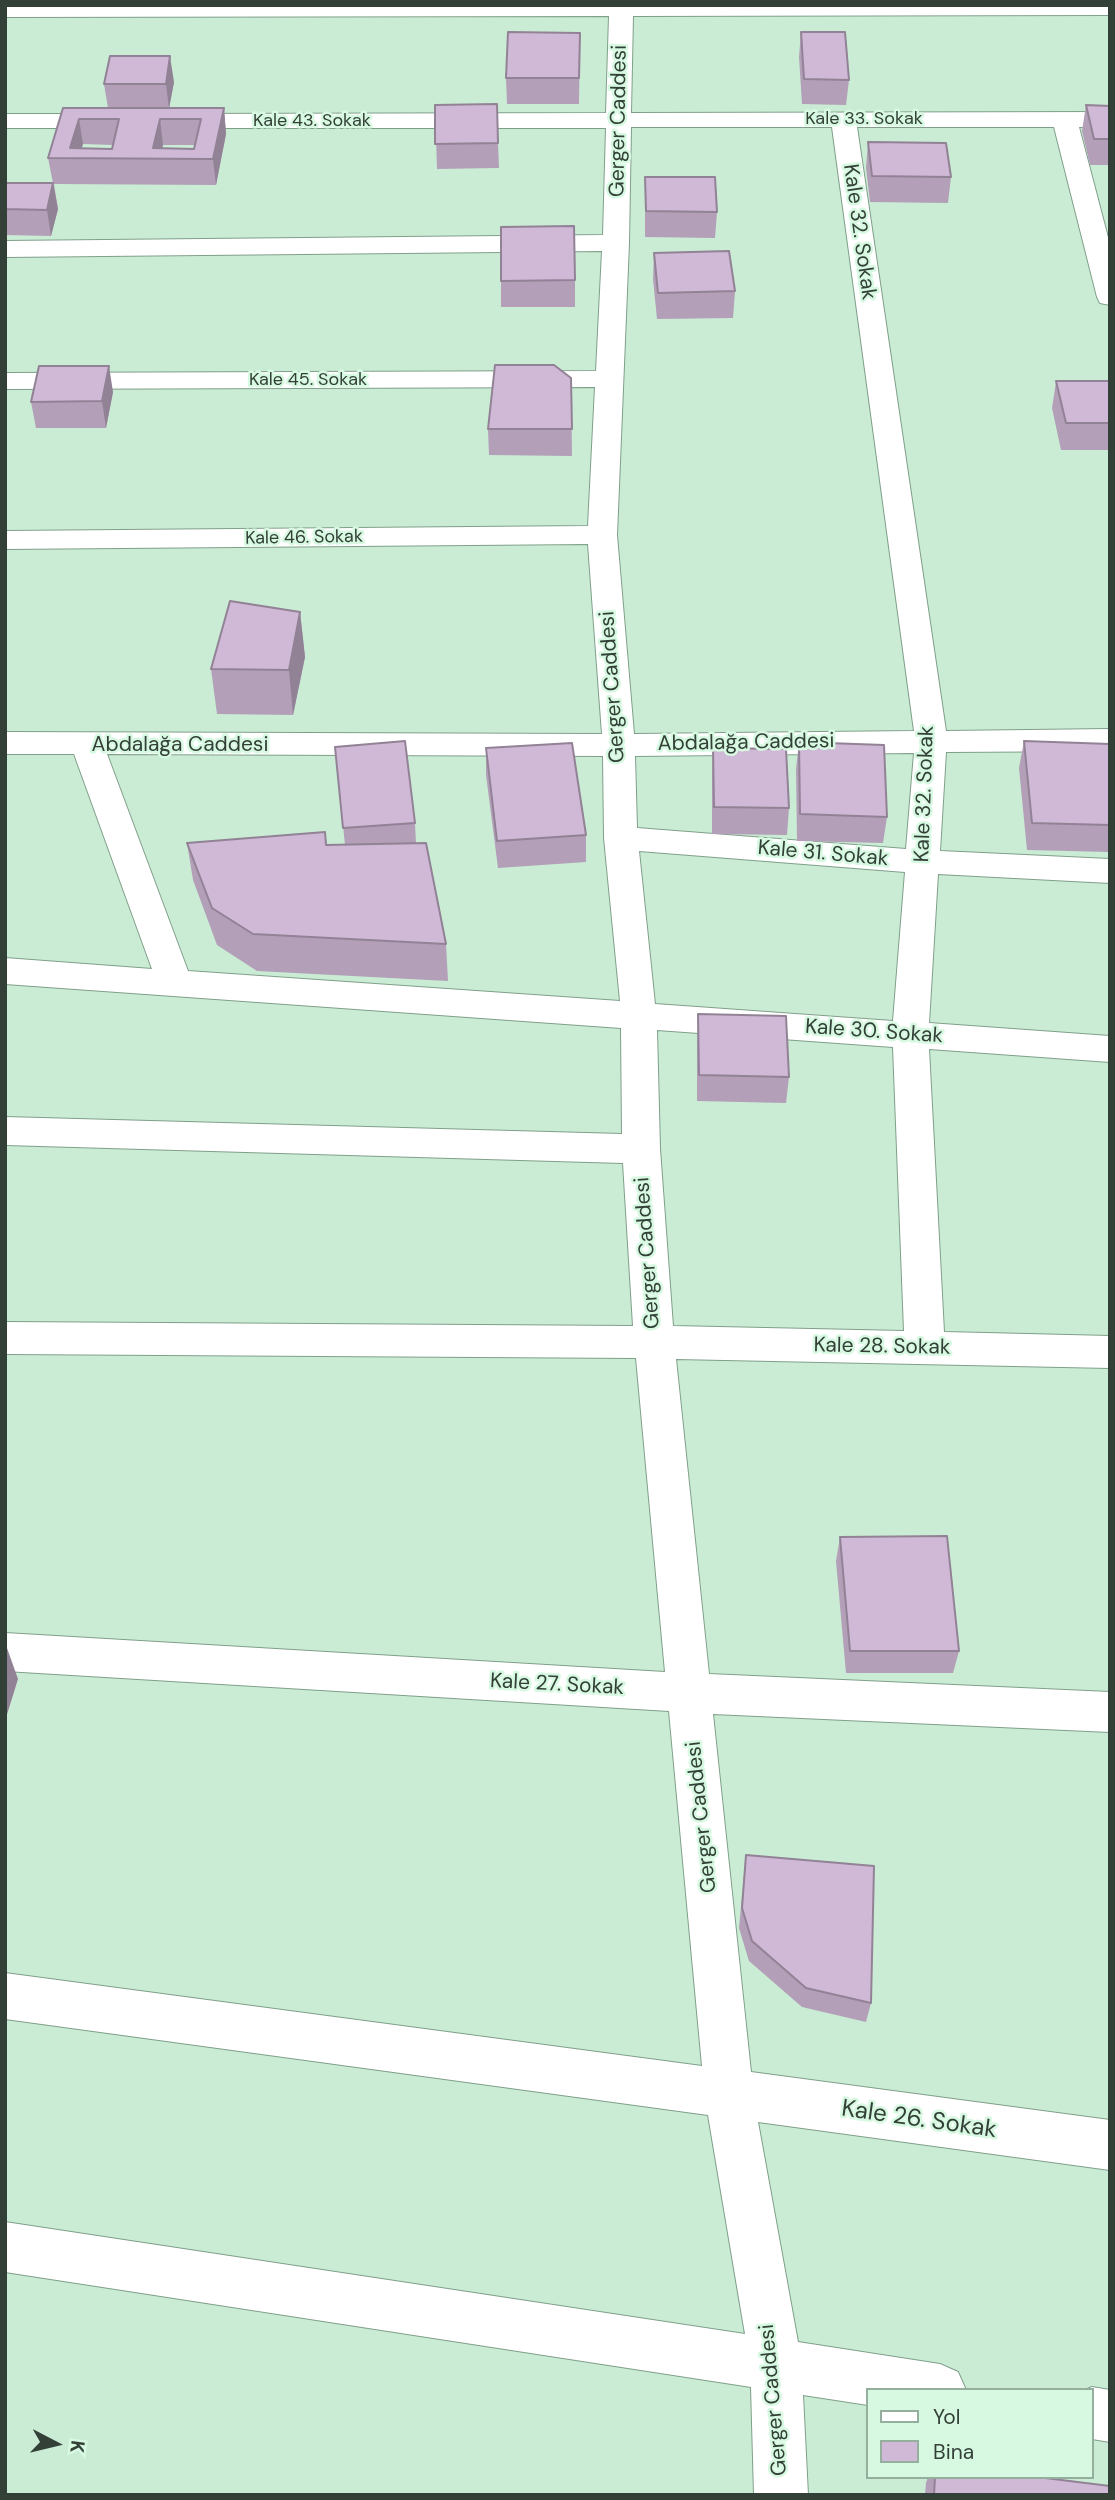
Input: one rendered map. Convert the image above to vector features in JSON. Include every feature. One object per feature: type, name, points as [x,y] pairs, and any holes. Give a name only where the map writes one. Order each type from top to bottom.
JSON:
[{"type":"street","name":"Gerger Caddesi","points":[[621,7],[616,243],[602,535],[619,745],[621,838],[639,1017],[641,1149],[654,1342],[729,2095],[776,2364],[781,2495]]},
{"type":"street","points":[[5,10],[1110,8]]},
{"type":"street","points":[[1064,118],[1110,297]]},
{"type":"street","name":"Kale 32. Sokak","points":[[843,119],[931,740],[910,1034],[925,1348]]},
{"type":"street","name":"Kale 33. Sokak","points":[[619,122],[1110,119]]},
{"type":"street","name":"Kale 43. Sokak","points":[[5,121],[619,122]]},
{"type":"street","points":[[5,248],[616,243]]},
{"type":"street","name":"Kale 45. Sokak","points":[[5,381],[610,379]]},
{"type":"street","name":"Kale 46. Sokak","points":[[5,540],[602,535]]},
{"type":"street","name":"Abdalağa Caddesi","points":[[5,743],[619,745],[1110,740]]},
{"type":"street","points":[[86,745],[175,984]]},
{"type":"street","name":"Kale 31. Sokak","points":[[621,838],[923,862],[1110,871]]},
{"type":"street","name":"Kale 30. Sokak","points":[[5,971],[1110,1049]]},
{"type":"street","points":[[5,1130],[641,1149]]},
{"type":"street","name":"Kale 28. Sokak","points":[[5,1338],[654,1342],[1110,1352]]},
{"type":"street","name":"Kale 27. Sokak","points":[[5,1652],[689,1693],[1110,1712]]},
{"type":"street","name":"Kale 26. Sokak","points":[[5,1996],[1110,2145]]},
{"type":"street","points":[[5,2247],[927,2388]]},
{"type":"building","points":[[508,32],[580,33],[579,78],[506,78]]},
{"type":"building","points":[[801,32],[845,32],[849,80],[804,79]]},
{"type":"building","points":[[110,56],[170,56],[166,84],[104,84]]},
{"type":"building","points":[[497,104],[498,143],[435,144],[435,105]]},
{"type":"building","points":[[1086,105],[1110,106],[1110,139],[1094,139]]},
{"type":"building","points":[[63,108],[224,108],[213,159],[48,158]],"holes":[[[79,119],[119,119],[112,149],[70,148]],[[160,119],[201,119],[194,149],[153,148]]]},
{"type":"building","points":[[868,142],[946,143],[951,177],[872,176]]},
{"type":"building","points":[[645,177],[715,177],[717,212],[646,211]]},
{"type":"building","points":[[5,183],[53,183],[47,210],[5,209]]},
{"type":"building","points":[[574,226],[575,280],[501,281],[501,227]]},
{"type":"building","points":[[729,251],[735,291],[658,293],[654,253]]},
{"type":"building","points":[[495,365],[554,365],[571,378],[572,429],[488,429]]},
{"type":"building","points":[[39,366],[109,366],[102,401],[31,402]]},
{"type":"building","points":[[1056,381],[1110,381],[1110,423],[1066,423]]},
{"type":"building","points":[[230,601],[300,612],[289,670],[211,669]]},
{"type":"building","points":[[405,741],[415,823],[343,828],[335,747]]},
{"type":"building","points":[[1024,741],[1110,744],[1110,825],[1032,823]]},
{"type":"building","points":[[799,742],[884,745],[887,817],[800,814]]},
{"type":"building","points":[[572,743],[586,835],[497,841],[486,748]]},
{"type":"building","points":[[713,748],[786,749],[789,808],[714,807]]},
{"type":"building","points":[[325,832],[326,845],[426,843],[446,944],[253,934],[212,908],[187,843]]},
{"type":"building","points":[[698,1014],[786,1016],[789,1077],[699,1075]]},
{"type":"building","points":[[947,1536],[959,1651],[850,1651],[840,1537]]},
{"type":"building","points":[[746,1855],[874,1866],[871,2003],[806,1988],[752,1941],[742,1908]]},
{"type":"building","points":[[935,2479],[1053,2479],[1110,2486],[1110,2495],[934,2495]]}]
